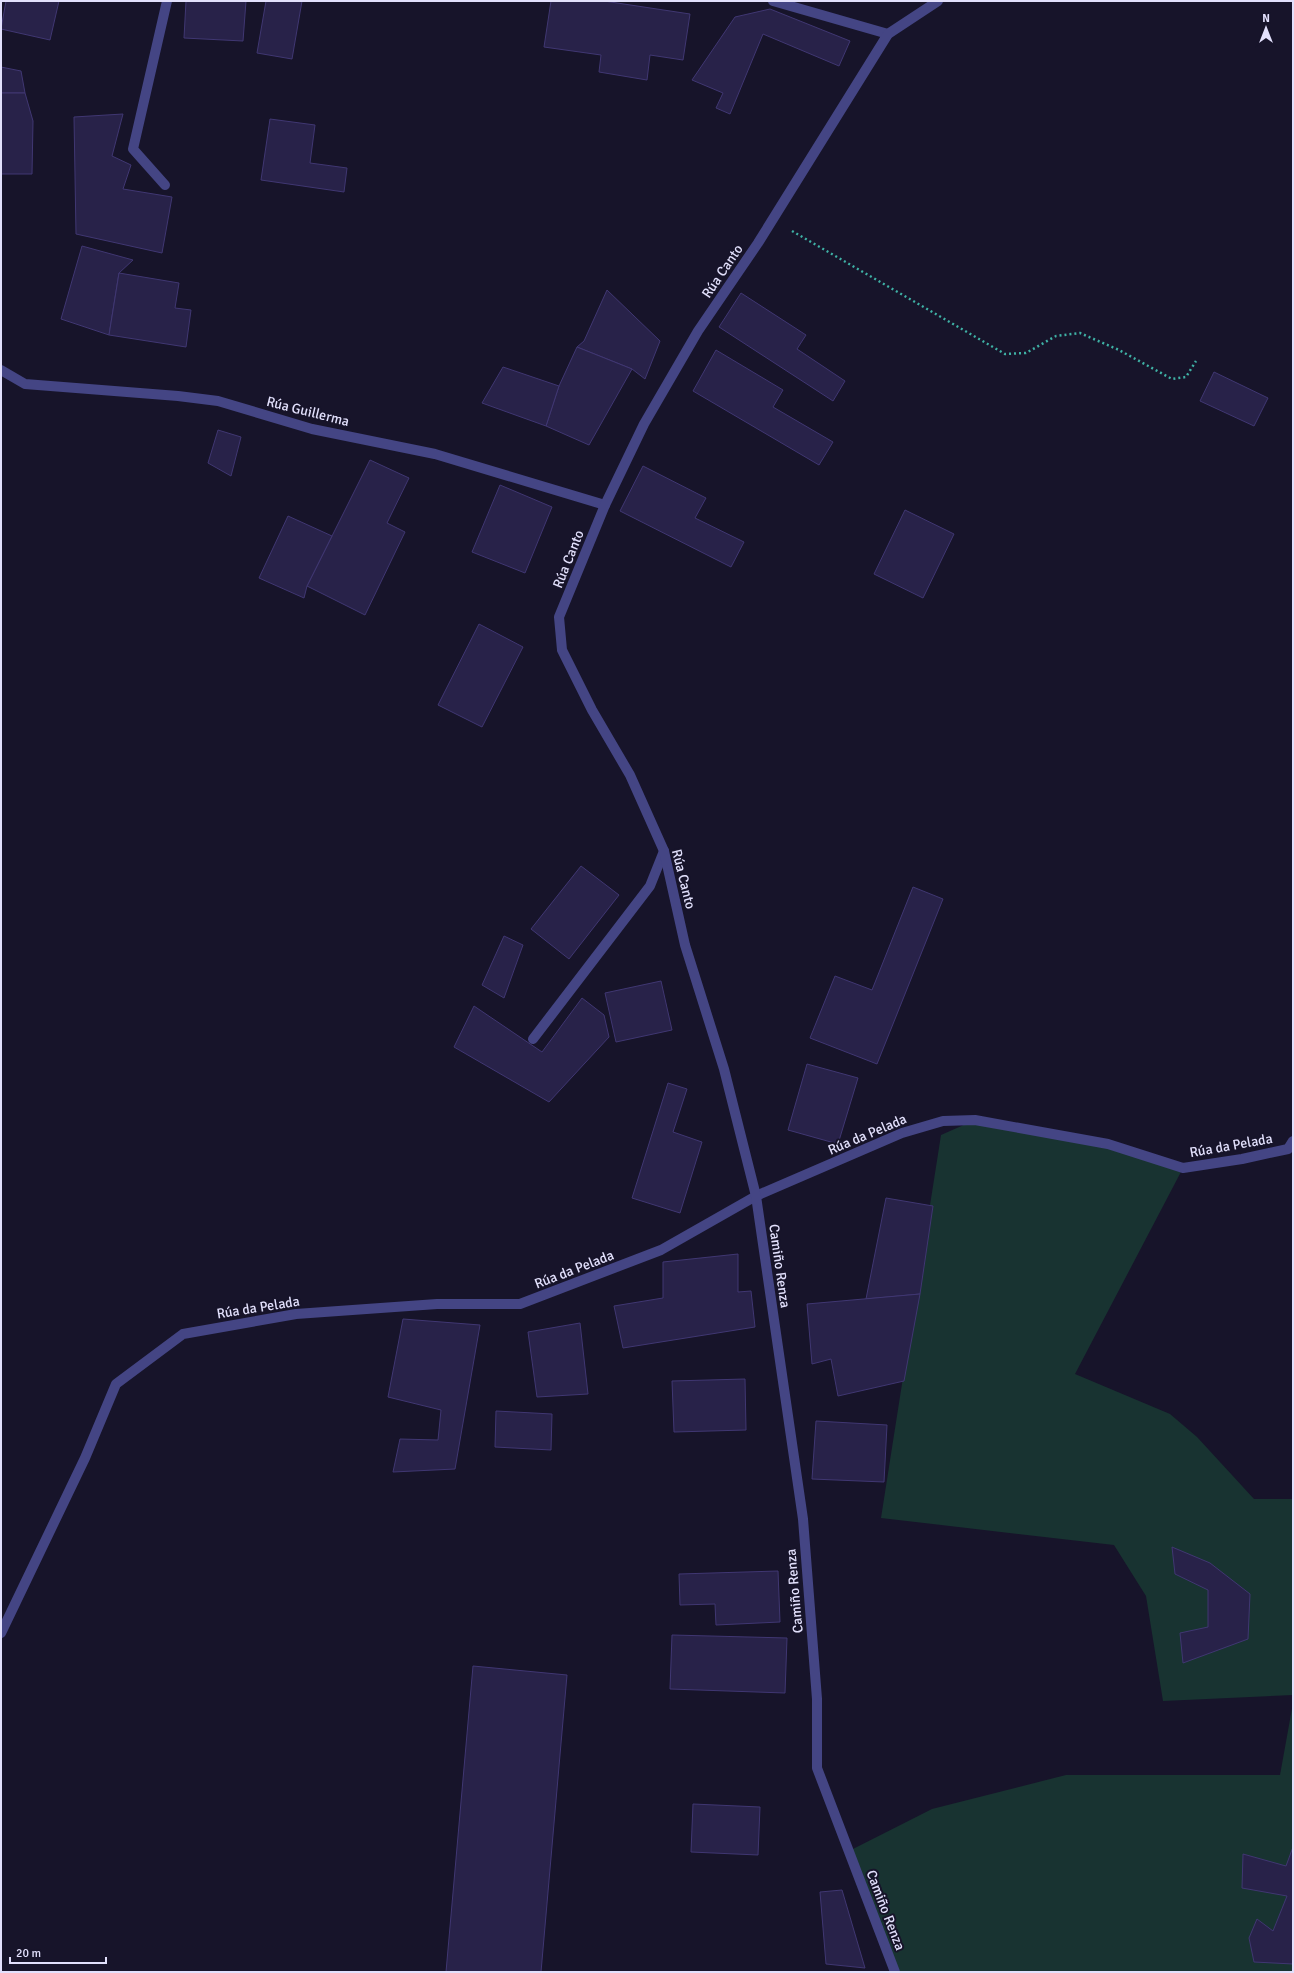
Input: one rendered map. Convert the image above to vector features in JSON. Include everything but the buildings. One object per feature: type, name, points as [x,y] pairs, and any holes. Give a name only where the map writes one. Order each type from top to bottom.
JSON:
[{"type":"street","points":[[165,185],[132,149],[167,1]]},
{"type":"street","points":[[773,1],[888,34]]},
{"type":"street","name":"Rúa Canto","points":[[756,1196],[724,1069],[685,945],[664,851],[630,775],[592,710],[562,650],[559,617],[604,505],[644,424],[698,331],[772,219],[888,34],[938,1]]},
{"type":"street","name":"Rúa Guillerma","points":[[1,370],[25,384],[178,396],[218,401],[312,429],[435,454],[604,505]]},
{"type":"street","points":[[533,1039],[650,886],[664,851]]},
{"type":"street","name":"Rúa da Pelada","points":[[1,1633],[85,1458],[116,1384],[183,1334],[296,1314],[437,1304],[520,1304],[662,1250],[756,1196],[902,1133],[943,1121],[975,1120],[1108,1144],[1183,1168],[1242,1159],[1288,1148],[1293,1141]]},
{"type":"street","name":"Camiño Renza","points":[[756,1196],[803,1519],[817,1699],[817,1768],[895,1972]]},
{"type":"path","points":[[772,219],[1005,354],[1026,353],[1056,336],[1080,333],[1119,350],[1172,379],[1186,377],[1196,361]]},
{"type":"green space","points":[[975,1120],[1108,1144],[1183,1168],[1075,1374],[1170,1414],[1197,1437],[1254,1499],[1293,1499],[1293,1695],[1163,1701],[1146,1596],[1114,1545],[881,1518],[941,1135]]},
{"type":"green space","points":[[1293,1703],[1293,1972],[895,1972],[849,1851],[932,1809],[1066,1775],[1280,1775]]}]
